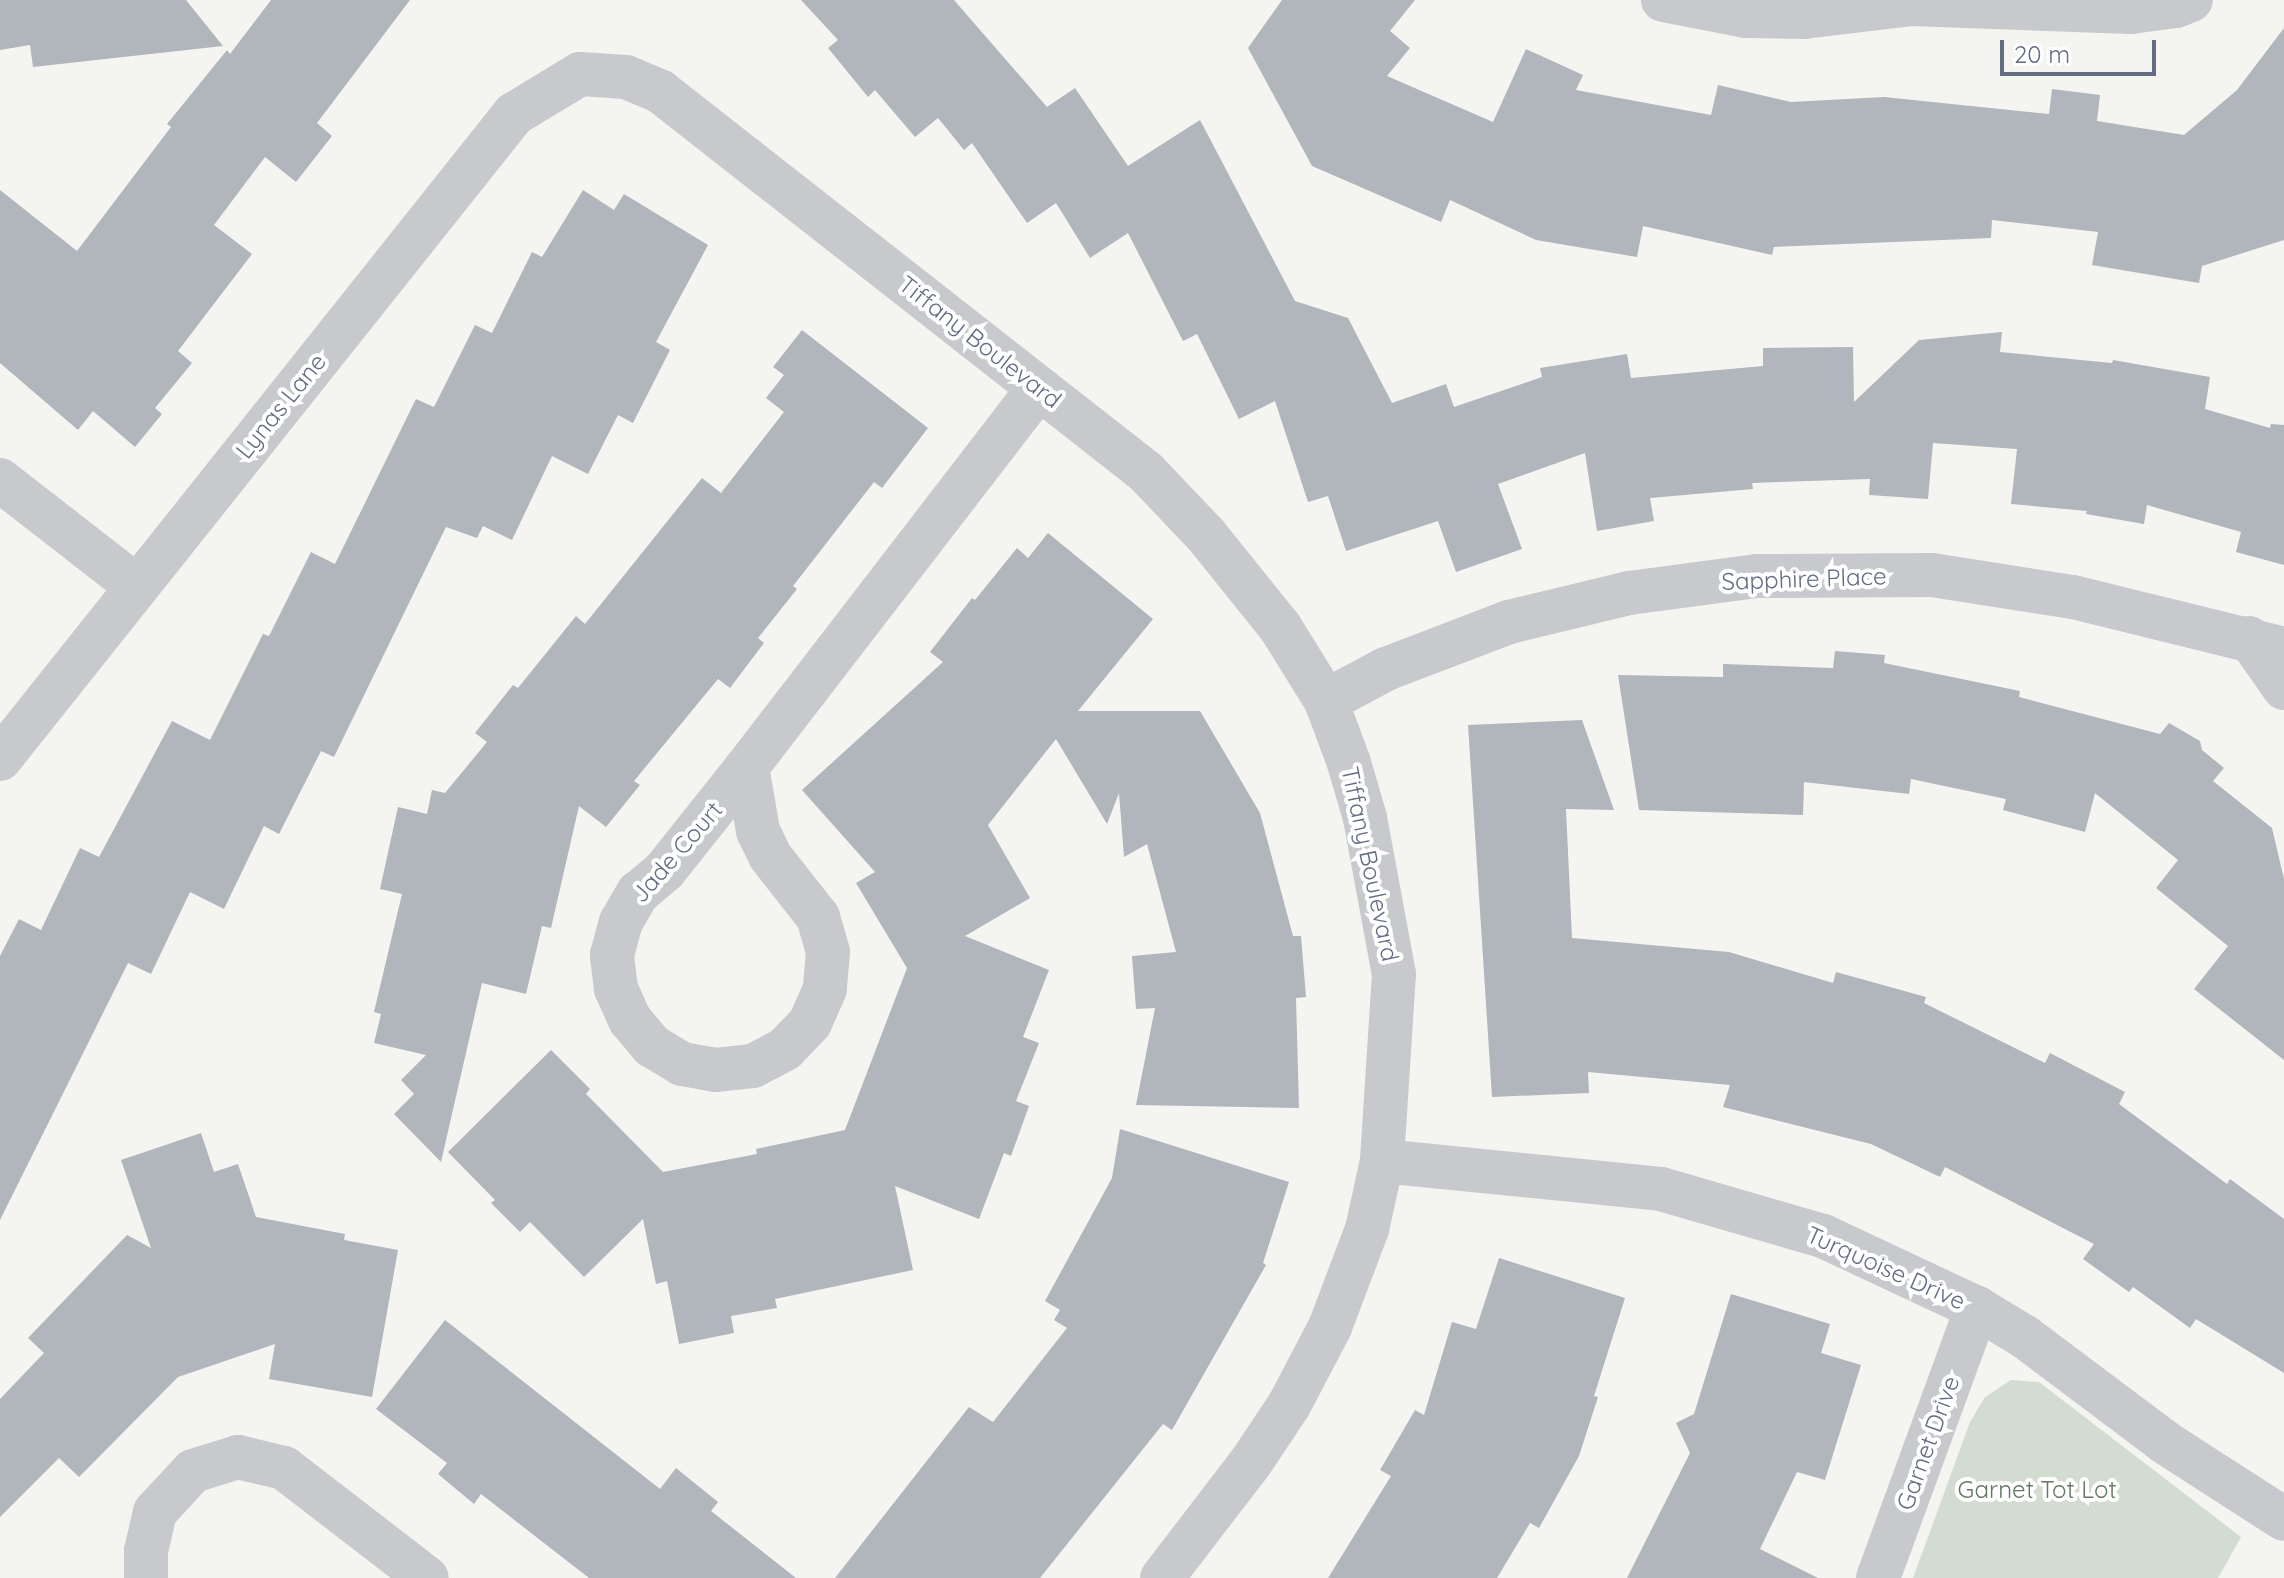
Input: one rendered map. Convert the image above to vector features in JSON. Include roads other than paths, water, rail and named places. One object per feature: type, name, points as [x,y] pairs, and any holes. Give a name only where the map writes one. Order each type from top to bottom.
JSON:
[{"type":"street","points":[[1663,0],[1745,16],[1804,17],[1917,2],[2131,12],[2176,6],[2191,0]]},
{"type":"street","name":"Tiffany Boulevard","points":[[580,74],[626,77],[661,92],[1146,472],[1256,592],[1326,701],[1365,818],[1394,974],[1382,1161],[1367,1229],[1323,1340],[1289,1405],[1251,1462],[1162,1578]]},
{"type":"street","name":"Lynas Lane","points":[[0,759],[514,114],[580,74]]},
{"type":"street","name":"Jade Court","points":[[747,767],[758,831],[770,856],[818,917],[828,952],[825,989],[810,1023],[785,1049],[753,1066],[716,1070],[682,1064],[652,1046],[630,1020],[616,989],[612,955],[621,922],[638,893],[665,870],[747,767],[1039,388]]},
{"type":"street","points":[[0,480],[136,586]]},
{"type":"street","name":"Sapphire Place","points":[[1326,701],[1386,669],[1509,622],[1629,593],[1757,576],[1932,575],[2073,597],[2266,643],[2284,688]]},
{"type":"street","name":"Turquoise Drive","points":[[1382,1161],[1661,1189],[1823,1236],[1977,1308],[2063,1363],[2215,1476],[2284,1519]]},
{"type":"street","name":"Garnet Drive","points":[[1878,1578],[1977,1308]]},
{"type":"street","points":[[146,1578],[146,1551],[155,1512],[193,1471],[238,1457],[284,1468],[427,1578]]},
{"type":"park label","name":"Garnet Tot Lot","points":[[2037,1490]]}]
